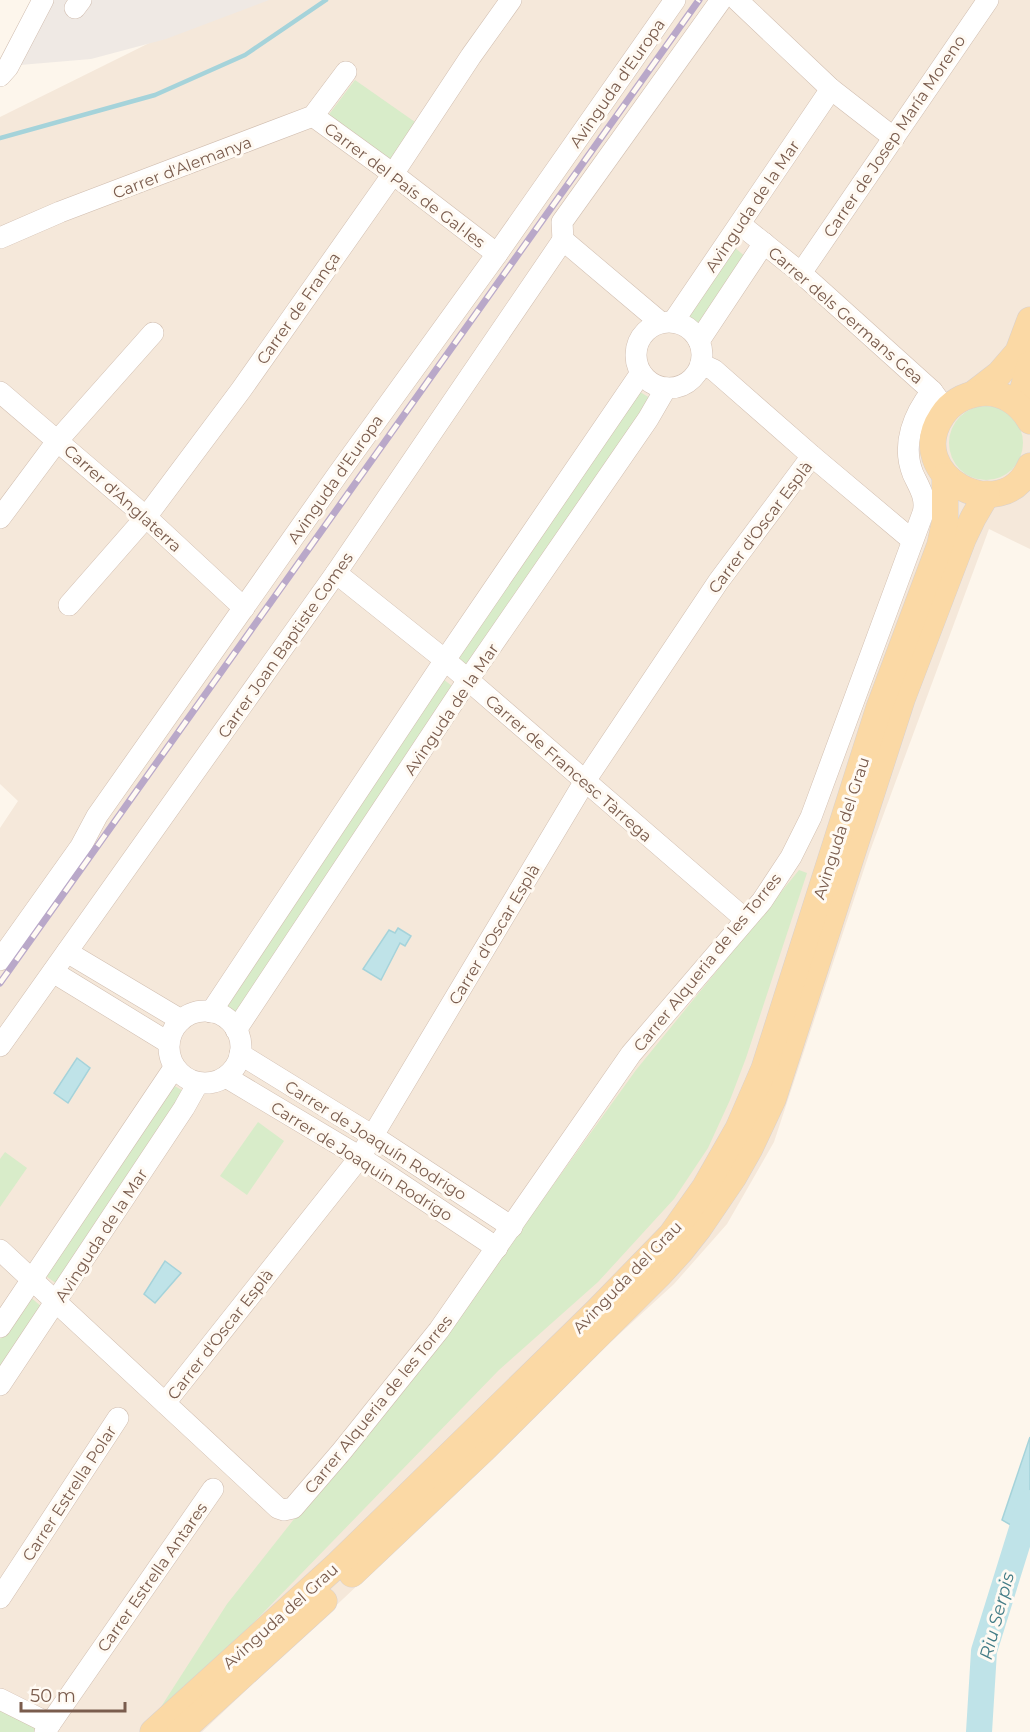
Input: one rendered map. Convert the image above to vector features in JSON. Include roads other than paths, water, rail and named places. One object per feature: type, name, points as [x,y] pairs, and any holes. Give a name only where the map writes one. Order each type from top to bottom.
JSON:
[{"type":"main road","points":[[939,400],[958,400],[973,394],[999,374],[1018,352],[1030,320]]},
{"type":"main road","points":[[1027,416],[1023,389],[1030,364]]},
{"type":"main road","points":[[973,394],[987,393],[1001,396],[1014,402],[1027,416]]},
{"type":"main road","name":"Avinguda del Grau","points":[[153,1732],[338,1564],[596,1312],[663,1243],[686,1216],[709,1181],[738,1129],[764,1069],[879,708],[940,545],[945,521],[945,476],[938,464],[934,443],[939,400]]},
{"type":"main road","name":"Avinguda del Grau","points":[[180,1732],[289,1634],[429,1501],[660,1274],[690,1240],[728,1187],[750,1149],[772,1099],[902,699],[963,539],[973,518],[1008,493],[1030,466]]},
{"type":"main road","points":[[945,476],[957,486],[971,493],[1008,493]]},
{"type":"street","points":[[0,76],[8,67],[43,0]]},
{"type":"street","name":"Carrer de França","points":[[69,605],[146,517],[241,390],[393,174],[511,0]]},
{"type":"street","name":"Avinguda d'Europa","points":[[0,960],[81,846],[97,816],[675,0]]},
{"type":"street","points":[[666,322],[642,335],[638,344],[637,364],[641,373],[652,384],[666,388],[684,385],[698,372],[702,348],[699,341],[688,328],[666,322],[562,240],[562,222],[721,0]]},
{"type":"street","points":[[737,0],[831,89],[894,138]]},
{"type":"street","name":"Carrer de Josep María Moreno","points":[[801,273],[988,0]]},
{"type":"street","points":[[313,116],[346,72]]},
{"type":"street","name":"Avinguda de la Mar","points":[[666,322],[741,225],[831,89]]},
{"type":"street","name":"Carrer del País de Gal·les","points":[[313,116],[497,254]]},
{"type":"street","name":"Carrer d'Alemanya","points":[[0,238],[313,116]]},
{"type":"street","name":"Carrer dels Germans Gea","points":[[741,225],[801,273],[939,400]]},
{"type":"street","name":"Carrer Joan Baptiste Comes","points":[[0,1046],[336,573],[562,240]]},
{"type":"street","name":"Avinguda de la Mar","points":[[699,341],[764,243]]},
{"type":"street","points":[[0,518],[58,440],[153,333]]},
{"type":"street","points":[[701,363],[714,370],[912,540],[923,513],[924,503],[922,492],[912,470],[909,440],[917,412],[939,400]]},
{"type":"street","name":"Avinguda de la Mar","points":[[211,1012],[445,660],[641,373]]},
{"type":"street","name":"Avinguda de la Mar","points":[[236,1030],[468,680],[648,418],[666,388]]},
{"type":"street","name":"Carrer d'Anglaterra","points":[[0,392],[146,517],[244,608]]},
{"type":"street","name":"Carrer d'Oscar Esplà","points":[[165,1403],[360,1157],[585,781],[718,582],[812,456]]},
{"type":"street","name":"Carrer Alqueria de les Torres","points":[[165,1403],[278,1508],[284,1510],[293,1508],[439,1330],[631,1054],[762,901],[791,857],[811,817],[912,540]]},
{"type":"street","name":"Carrer de Francesc Tàrrega","points":[[336,573],[445,660],[745,920]]},
{"type":"street","points":[[67,952],[182,1020]]},
{"type":"street","points":[[53,972],[168,1043]]},
{"type":"street","points":[[211,1012],[227,1019],[236,1030],[240,1038],[240,1054],[235,1067],[226,1077],[218,1081],[198,1083],[184,1077],[174,1068],[168,1051],[168,1043],[171,1034],[190,1014],[211,1012]]},
{"type":"street","name":"Carrer de Joaquín Rodrigo","points":[[240,1054],[373,1136],[512,1227]]},
{"type":"street","name":"Avinguda de la Mar","points":[[0,1327],[174,1068]]},
{"type":"street","name":"Carrer de Joaquin Rodrigo","points":[[226,1077],[360,1157],[497,1248]]},
{"type":"street","name":"Avinguda de la Mar","points":[[0,1385],[198,1083]]},
{"type":"street","points":[[0,1250],[165,1403]]},
{"type":"street","name":"Carrer Estrella Polar","points":[[0,1598],[118,1418]]},
{"type":"street","name":"Carrer Estrella Antares","points":[[48,1728],[213,1489]]},
{"type":"street","points":[[0,1699],[48,1728]]},
{"type":"water","points":[[398,928],[411,936],[405,946],[400,943],[381,980],[363,969],[389,930],[395,933]]},
{"type":"water","points":[[77,1058],[90,1068],[68,1103],[54,1093]]},
{"type":"water","points":[[165,1261],[181,1273],[155,1303],[144,1294]]},
{"type":"water","points":[[1030,1437],[1030,1536],[1002,1520]]},
{"type":"waterway","points":[[0,138],[155,95],[245,55],[326,0]]},
{"type":"waterway","name":"Riu Serpis","points":[[979,1732],[984,1651],[1030,1503]]},
{"type":"railway","points":[[0,983],[699,0]]}]
